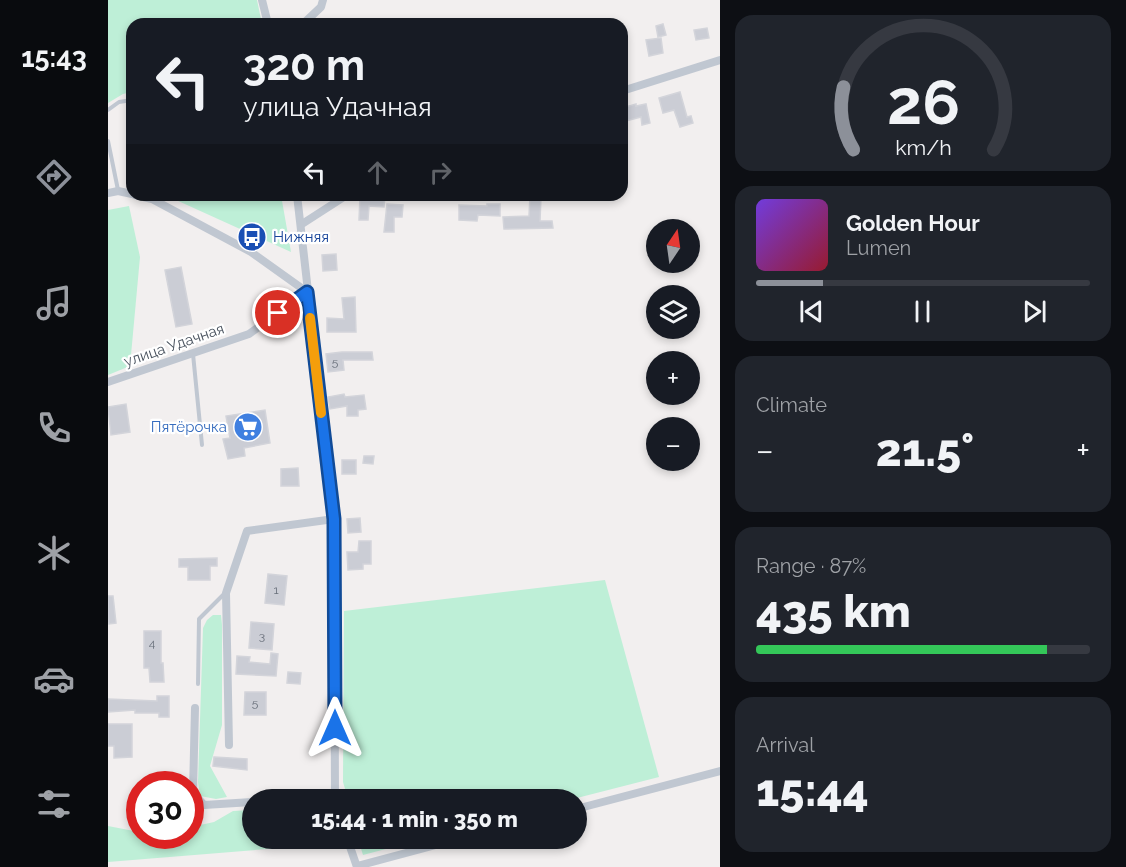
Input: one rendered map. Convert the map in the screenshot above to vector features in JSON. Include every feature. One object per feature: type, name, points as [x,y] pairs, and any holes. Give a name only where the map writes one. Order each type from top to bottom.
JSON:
[{"type":"street","points":[[262,0],[266,18]]},
{"type":"street","points":[[309,18],[321,7],[323,0]]},
{"type":"street","points":[[628,90],[720,60]]},
{"type":"street","points":[[108,192],[126,193]]},
{"type":"street","points":[[156,201],[251,252],[307,292]]},
{"type":"street","points":[[298,201],[334,519],[335,789]]},
{"type":"street","points":[[302,224],[338,201]]},
{"type":"street","name":"улица Удачная","points":[[108,382],[249,334],[307,292]]},
{"type":"street","points":[[229,745],[226,593],[247,531],[334,519]]},
{"type":"street","points":[[195,708],[193,793],[204,805],[242,803]]},
{"type":"street","points":[[587,806],[720,771]]},
{"type":"street","points":[[351,849],[357,867],[422,849]]},
{"type":"lane","points":[[108,110],[119,102],[126,101]]},
{"type":"lane","points":[[108,141],[118,191]]},
{"type":"lane","points":[[193,353],[202,445]]},
{"type":"lane","points":[[198,684],[200,619],[226,593]]},
{"type":"green space","points":[[108,0],[257,0],[261,18],[126,18],[126,93],[108,103]]},
{"type":"green space","points":[[178,201],[282,201],[291,252]]},
{"type":"green space","points":[[129,206],[140,257],[130,366],[108,375],[108,210]]},
{"type":"green space","points":[[605,580],[659,777],[587,795],[587,789],[345,789],[343,782],[344,611]]},
{"type":"green space","points":[[213,615],[221,615],[222,725],[210,766],[227,797],[216,799],[204,797],[204,771],[198,771],[203,628]]},
{"type":"green space","points":[[233,811],[242,811],[242,849],[267,849],[108,862],[108,826],[126,829],[126,849],[204,849],[204,824],[214,822]]},
{"type":"green space","points":[[361,849],[386,849],[363,855]]},
{"type":"building","points":[[663,24],[666,35],[658,37],[656,26]]},
{"type":"building","points":[[707,28],[709,38],[696,40],[694,30]]},
{"type":"building","points":[[661,38],[663,53],[649,56],[646,40]]},
{"type":"building","points":[[680,92],[687,117],[691,116],[693,123],[680,127],[674,110],[663,113],[659,98]]},
{"type":"building","points":[[646,104],[650,123],[642,125],[641,117],[628,120],[628,106]]},
{"type":"building","points":[[360,201],[384,201],[384,207],[369,206],[368,220],[359,220]]},
{"type":"building","points":[[530,201],[541,201],[540,221],[552,221],[553,228],[504,229],[503,217],[529,216]]},
{"type":"building","points":[[387,204],[403,205],[402,217],[394,217],[394,232],[384,232]]},
{"type":"building","points":[[487,204],[500,204],[500,216],[478,215],[477,221],[459,220],[459,205],[487,206]]},
{"type":"building","points":[[336,254],[337,270],[323,271],[322,255]]},
{"type":"building","points":[[181,267],[192,324],[176,327],[165,270]]},
{"type":"building","points":[[355,297],[356,332],[327,332],[327,318],[344,319],[342,298]]},
{"type":"building","points":[[372,352],[373,360],[343,360],[344,370],[328,372],[326,354]]},
{"type":"building","points":[[344,394],[345,397],[364,395],[366,409],[358,410],[358,416],[347,416],[347,406],[330,409],[328,397]]},
{"type":"building","points":[[126,404],[130,432],[111,435],[108,407]]},
{"type":"building","name":"Пятёрочка","points":[[265,410],[270,443],[244,448],[245,456],[228,459],[223,439],[230,438],[226,416]]},
{"type":"building","points":[[364,456],[374,456],[373,464],[363,463]]},
{"type":"building","points":[[342,460],[356,460],[356,474],[342,474]]},
{"type":"building","points":[[298,468],[299,486],[281,486],[281,469]]},
{"type":"building","points":[[360,518],[361,532],[348,533],[347,519]]},
{"type":"building","points":[[359,541],[371,541],[371,564],[363,564],[363,569],[348,570],[347,552],[358,552]]},
{"type":"building","points":[[217,558],[217,566],[210,566],[210,580],[188,580],[188,567],[179,567],[179,559]]},
{"type":"building","points":[[268,574],[287,576],[284,605],[265,603]]},
{"type":"building","points":[[108,596],[113,596],[116,623],[109,624]]},
{"type":"building","points":[[251,622],[274,624],[272,650],[249,648]]},
{"type":"building","points":[[144,631],[161,631],[161,663],[163,663],[164,682],[150,682],[149,668],[144,668]]},
{"type":"building","points":[[271,653],[278,654],[276,676],[236,674],[237,656],[250,657],[249,662],[270,664]]},
{"type":"building","points":[[288,672],[301,673],[300,684],[287,683]]},
{"type":"building","points":[[245,692],[266,692],[266,715],[244,715]]},
{"type":"building","points":[[157,696],[169,696],[169,717],[159,717],[159,713],[135,713],[135,710],[108,712],[108,699],[157,701]]},
{"type":"building","points":[[108,724],[132,724],[132,757],[114,758],[114,746],[108,746]]},
{"type":"building","points":[[214,757],[247,759],[247,770],[213,766]]},
{"type":"slow traffic","points":[[310,318],[321,413]]},
{"type":"place","name":"Нижняя","points":[[252,237]]},
{"type":"place","name":"Пятёрочка","points":[[248,427]]},
{"type":"route","points":[[278,313],[307,292],[334,519],[335,728]]}]
